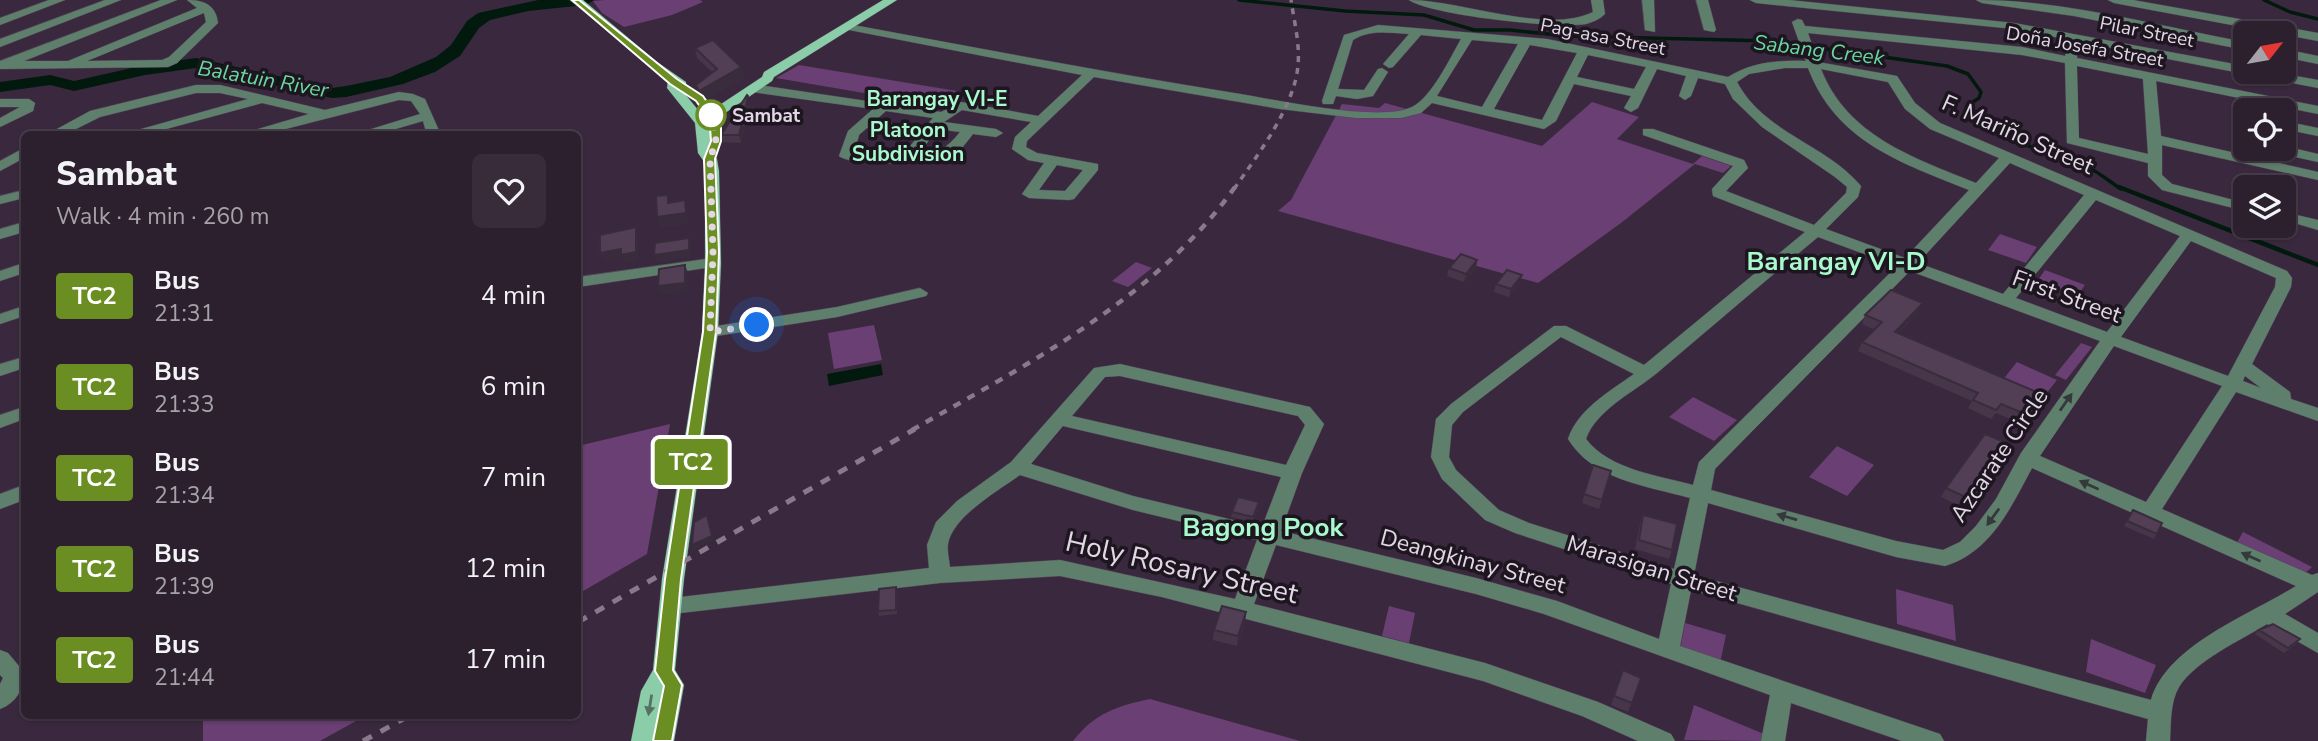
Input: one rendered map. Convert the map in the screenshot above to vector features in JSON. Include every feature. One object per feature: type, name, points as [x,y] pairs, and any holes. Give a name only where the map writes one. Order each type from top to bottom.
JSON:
[{"type":"main road","points":[[703,114],[761,76],[768,75],[891,0]]},
{"type":"main road","points":[[579,3],[673,82],[673,88],[703,114],[705,153],[710,159],[713,263],[710,332],[664,671],[652,691],[643,741]]},
{"type":"main road","points":[[703,114],[752,88],[768,78],[768,75]]},
{"type":"main road","points":[[662,741],[673,685],[664,671]]},
{"type":"street","points":[[0,22],[59,0]]},
{"type":"street","points":[[0,43],[115,0]]},
{"type":"street","points":[[1,65],[172,0]]},
{"type":"street","points":[[1,65],[164,64],[173,61],[212,23],[211,13],[193,0]]},
{"type":"street","points":[[1415,0],[1490,16],[1579,22],[1596,18],[1599,14],[1597,0],[1589,0]]},
{"type":"street","points":[[1648,0],[1651,30]]},
{"type":"street","points":[[1702,0],[1710,30]]},
{"type":"street","name":"Pilar Street","points":[[1756,0],[2014,26],[2233,68]]},
{"type":"street","points":[[1982,0],[2074,7],[2233,43]]},
{"type":"street","points":[[2114,0],[2318,37]]},
{"type":"street","points":[[1790,2],[1829,99],[1856,128],[1889,148],[1977,188]]},
{"type":"street","points":[[2074,7],[2072,140],[2154,160]]},
{"type":"street","points":[[64,65],[206,8]]},
{"type":"street","points":[[848,27],[1091,73],[1322,110],[1396,113],[1425,102],[1544,125],[1549,121],[1584,50]]},
{"type":"street","name":"Pag-asa Street","points":[[1418,31],[1385,68],[1368,93],[1330,97],[1348,38],[1378,27],[1526,41],[1584,50],[1730,81]]},
{"type":"street","points":[[1425,102],[1468,37]]},
{"type":"street","name":"Doña Josefa Street","points":[[1804,38],[2022,51],[2318,110]]},
{"type":"street","points":[[1486,112],[1526,41]]},
{"type":"street","points":[[2296,55],[2318,60]]},
{"type":"street","points":[[1631,108],[1653,65]]},
{"type":"street","name":"F. Mariño Street","points":[[1730,81],[1756,68],[1816,66],[1893,79],[1910,106],[1935,126],[2281,274],[2284,278],[2283,287],[2243,366],[2150,512]]},
{"type":"street","points":[[1052,162],[1033,157],[1019,149],[1020,140],[1091,73]]},
{"type":"street","points":[[1685,96],[1693,74]]},
{"type":"street","points":[[2149,77],[2155,139],[2155,176],[2167,187],[2233,204]]},
{"type":"street","points":[[1570,79],[1639,94]]},
{"type":"street","points":[[2296,80],[2318,84]]},
{"type":"street","points":[[1699,493],[1599,462],[1582,448],[1577,439],[1581,427],[1602,406],[1646,373],[1815,232],[1846,204],[1853,194],[1854,186],[1843,175],[1766,123],[1742,103],[1730,81]]},
{"type":"street","points":[[752,88],[883,107],[935,125],[996,133]]},
{"type":"street","points":[[61,131],[95,114],[195,89],[220,89],[324,114]]},
{"type":"street","points":[[260,131],[398,96],[416,96],[428,116],[433,131]]},
{"type":"street","points":[[142,131],[261,100]]},
{"type":"street","points":[[0,103],[29,103],[28,108],[0,123]]},
{"type":"street","points":[[910,156],[935,125],[961,106],[1040,120]]},
{"type":"street","points":[[883,107],[853,134],[846,152],[850,158],[947,154],[968,130]]},
{"type":"street","points":[[374,131],[428,116]]},
{"type":"street","points":[[865,124],[892,128],[935,125]]},
{"type":"street","points":[[2296,127],[2318,132]]},
{"type":"street","points":[[870,159],[892,128]]},
{"type":"street","name":"First Street","points":[[1648,132],[1739,163],[1741,168],[1718,193],[1815,232],[2310,412]]},
{"type":"street","points":[[2155,139],[2318,176]]},
{"type":"street","points":[[2296,153],[2318,158]]},
{"type":"street","points":[[0,167],[21,154]]},
{"type":"street","points":[[1668,651],[1706,467],[1907,265],[2007,158]]},
{"type":"street","points":[[0,167],[21,163]]},
{"type":"street","points":[[2006,300],[2093,194]]},
{"type":"street","points":[[0,200],[21,195]]},
{"type":"street","points":[[2296,219],[2318,225]]},
{"type":"street","points":[[0,234],[21,228]]},
{"type":"street","name":"Azcarate Circle","points":[[1699,493],[1896,549],[1945,558],[1967,547],[1983,531],[2003,503],[2028,458],[2111,338],[2189,234]]},
{"type":"street","points":[[581,282],[713,263]]},
{"type":"street","points":[[0,276],[21,269]]},
{"type":"street","points":[[710,332],[837,313],[920,293]]},
{"type":"street","points":[[0,319],[21,312]]},
{"type":"street","name":"Marasigan Street","points":[[1646,373],[1560,330],[1457,408],[1443,423],[1440,457],[1450,474],[1492,515],[1522,528],[1684,580],[2159,712]]},
{"type":"street","points":[[0,370],[21,363]]},
{"type":"street","name":"First Street","points":[[2243,366],[2310,412]]},
{"type":"street","points":[[940,575],[937,545],[943,527],[964,506],[1017,467],[1100,372],[1120,370],[1304,411],[1311,416],[1315,424],[1292,473],[1242,609]]},
{"type":"street","points":[[0,422],[21,414]]},
{"type":"street","points":[[1058,419],[1292,473]]},
{"type":"street","points":[[2028,458],[2316,583]]},
{"type":"street","name":"Deangkinay Street","points":[[1017,467],[1082,489],[1208,523],[1270,536],[1549,607],[1668,651],[1932,741]]},
{"type":"street","points":[[0,502],[21,493]]},
{"type":"street","name":"Holy Rosary Street","points":[[672,606],[940,575],[1060,568],[1162,589],[1485,671],[1590,709],[1663,741]]},
{"type":"street","points":[[2158,741],[2159,712],[2169,682],[2176,675],[2199,656],[2316,583]]},
{"type":"street","points":[[2268,614],[2318,643]]},
{"type":"street","points":[[0,659],[15,676],[11,688],[0,699]]},
{"type":"street","points":[[1773,741],[1782,690]]},
{"type":"shaded area","points":[[593,1],[703,2],[672,15],[624,27],[602,13]]},
{"type":"shaded area","points":[[799,65],[957,91],[940,106],[776,78]]},
{"type":"shaded area","points":[[1592,102],[1639,117],[1617,139],[1693,164],[1702,156],[1731,166],[1723,173],[1695,164],[1621,223],[1538,283],[1278,211],[1291,200],[1342,104],[1379,108],[1385,103],[1542,146]]},
{"type":"shaded area","points":[[2000,234],[2037,247],[2026,263],[1988,250]]},
{"type":"shaded area","points":[[1136,262],[1152,268],[1128,287],[1112,281]]},
{"type":"shaded area","points":[[2045,270],[2085,285],[2078,295],[2038,280]]},
{"type":"shaded area","points":[[874,325],[882,360],[834,369],[828,333]]},
{"type":"shaded area","points":[[2081,343],[2092,347],[2066,380],[2055,375]]},
{"type":"shaded area","points":[[2017,362],[2057,380],[2041,400],[2001,382]]},
{"type":"shaded area","points":[[881,364],[883,375],[829,386],[827,374]]},
{"type":"shaded area","points":[[1693,397],[1737,420],[1714,441],[1669,417]]},
{"type":"shaded area","points":[[670,424],[647,554],[581,592],[581,445]]},
{"type":"shaded area","points":[[1837,446],[1874,465],[1847,496],[1809,477]]},
{"type":"shaded area","points":[[2243,532],[2312,567],[2302,576],[2235,546]]},
{"type":"shaded area","points":[[1896,589],[1953,605],[1956,641],[1897,624]]},
{"type":"shaded area","points":[[1389,606],[1415,613],[1409,643],[1382,636]]},
{"type":"shaded area","points":[[1685,623],[1726,635],[1720,663],[1680,650]]},
{"type":"shaded area","points":[[2091,639],[2156,665],[2145,693],[2086,672]]},
{"type":"shaded area","points":[[1150,699],[1300,741],[1073,741],[1081,731],[1107,712]]},
{"type":"shaded area","points":[[1694,705],[1764,734],[1763,741],[1684,740]]},
{"type":"shaded area","points":[[203,719],[360,719],[320,741],[203,741]]},
{"type":"building","points":[[713,40],[741,67],[699,91],[696,85],[717,69],[695,48]]},
{"type":"building","points":[[747,95],[739,135],[721,135]]},
{"type":"building","points":[[668,195],[668,203],[685,200],[686,213],[657,217],[656,196]]},
{"type":"building","points":[[636,227],[636,252],[621,255],[621,249],[600,253],[600,235]]},
{"type":"building","points":[[689,238],[689,250],[654,255],[655,243]]},
{"type":"building","points":[[1461,254],[1477,260],[1466,274],[1449,268]]},
{"type":"building","points":[[685,265],[685,283],[658,286],[659,269]]},
{"type":"building","points":[[1507,270],[1522,275],[1511,289],[1496,284]]},
{"type":"building","points":[[1891,290],[1923,303],[1895,332],[2046,396],[2030,416],[2001,404],[1996,410],[1973,400],[1978,393],[1862,342],[1882,322],[1865,315]]},
{"type":"building","points":[[1985,434],[2014,446],[1976,502],[1946,488]]},
{"type":"building","points":[[1593,465],[1611,471],[1602,500],[1584,494]]},
{"type":"building","points":[[1238,497],[1259,502],[1253,517],[1232,512]]},
{"type":"building","points":[[2133,510],[2162,523],[2157,534],[2127,521]]},
{"type":"building","points":[[707,515],[712,536],[692,545],[694,522]]},
{"type":"building","points":[[1643,515],[1677,524],[1672,550],[1639,540]]},
{"type":"building","points":[[896,587],[896,610],[878,611],[879,589]]},
{"type":"building","points":[[1222,606],[1246,612],[1238,636],[1214,630]]},
{"type":"building","points":[[2273,624],[2300,639],[2288,648],[2259,630]]},
{"type":"building","points":[[1623,670],[1641,678],[1632,703],[1614,696]]},
{"type":"waterway","name":"Balatuin River","points":[[0,87],[50,80],[74,86],[145,70],[196,63],[332,93],[346,91],[396,81],[429,69],[454,52],[473,24],[484,16],[528,6],[586,0]]},
{"type":"waterway","name":"Sabang Creek","points":[[1239,0],[1345,11],[1424,15],[1474,30],[1510,30],[1568,36],[1770,41],[1947,66],[1968,74],[1981,92],[1979,98],[1967,106],[1987,127],[2020,143],[2084,165],[2121,189]]},
{"type":"waterway","points":[[2264,0],[2290,12],[2318,19]]},
{"type":"waterway","name":"Sabang Creek","points":[[2119,187],[2318,265]]},
{"type":"railway","points":[[1234,189],[1274,130],[1295,81],[1298,49],[1291,0]]},
{"type":"railway","points":[[912,430],[1044,353],[1129,295],[1168,263],[1203,227],[1235,187]]},
{"type":"railway","points":[[581,620],[915,429]]},
{"type":"railway","points":[[363,741],[403,719]]},
{"type":"bus line","name":"TC2","points":[[576,0],[673,82],[682,85],[699,99],[711,115],[715,128],[716,141],[710,159],[713,252],[710,332],[673,579],[664,671],[673,685],[662,741]]},
{"type":"place","name":"Sambat","points":[[711,115]]},
{"type":"district","name":"Barangay VI-E","points":[[937,99]]},
{"type":"district","name":"Platoon Subdivision","points":[[908,142]]},
{"type":"district","name":"Barangay VI-D","points":[[1836,261]]},
{"type":"district","name":"Bagong Pook","points":[[1263,527]]},
{"type":"route","points":[[711,115],[716,141],[710,159],[713,252],[710,332],[757,325]]}]
